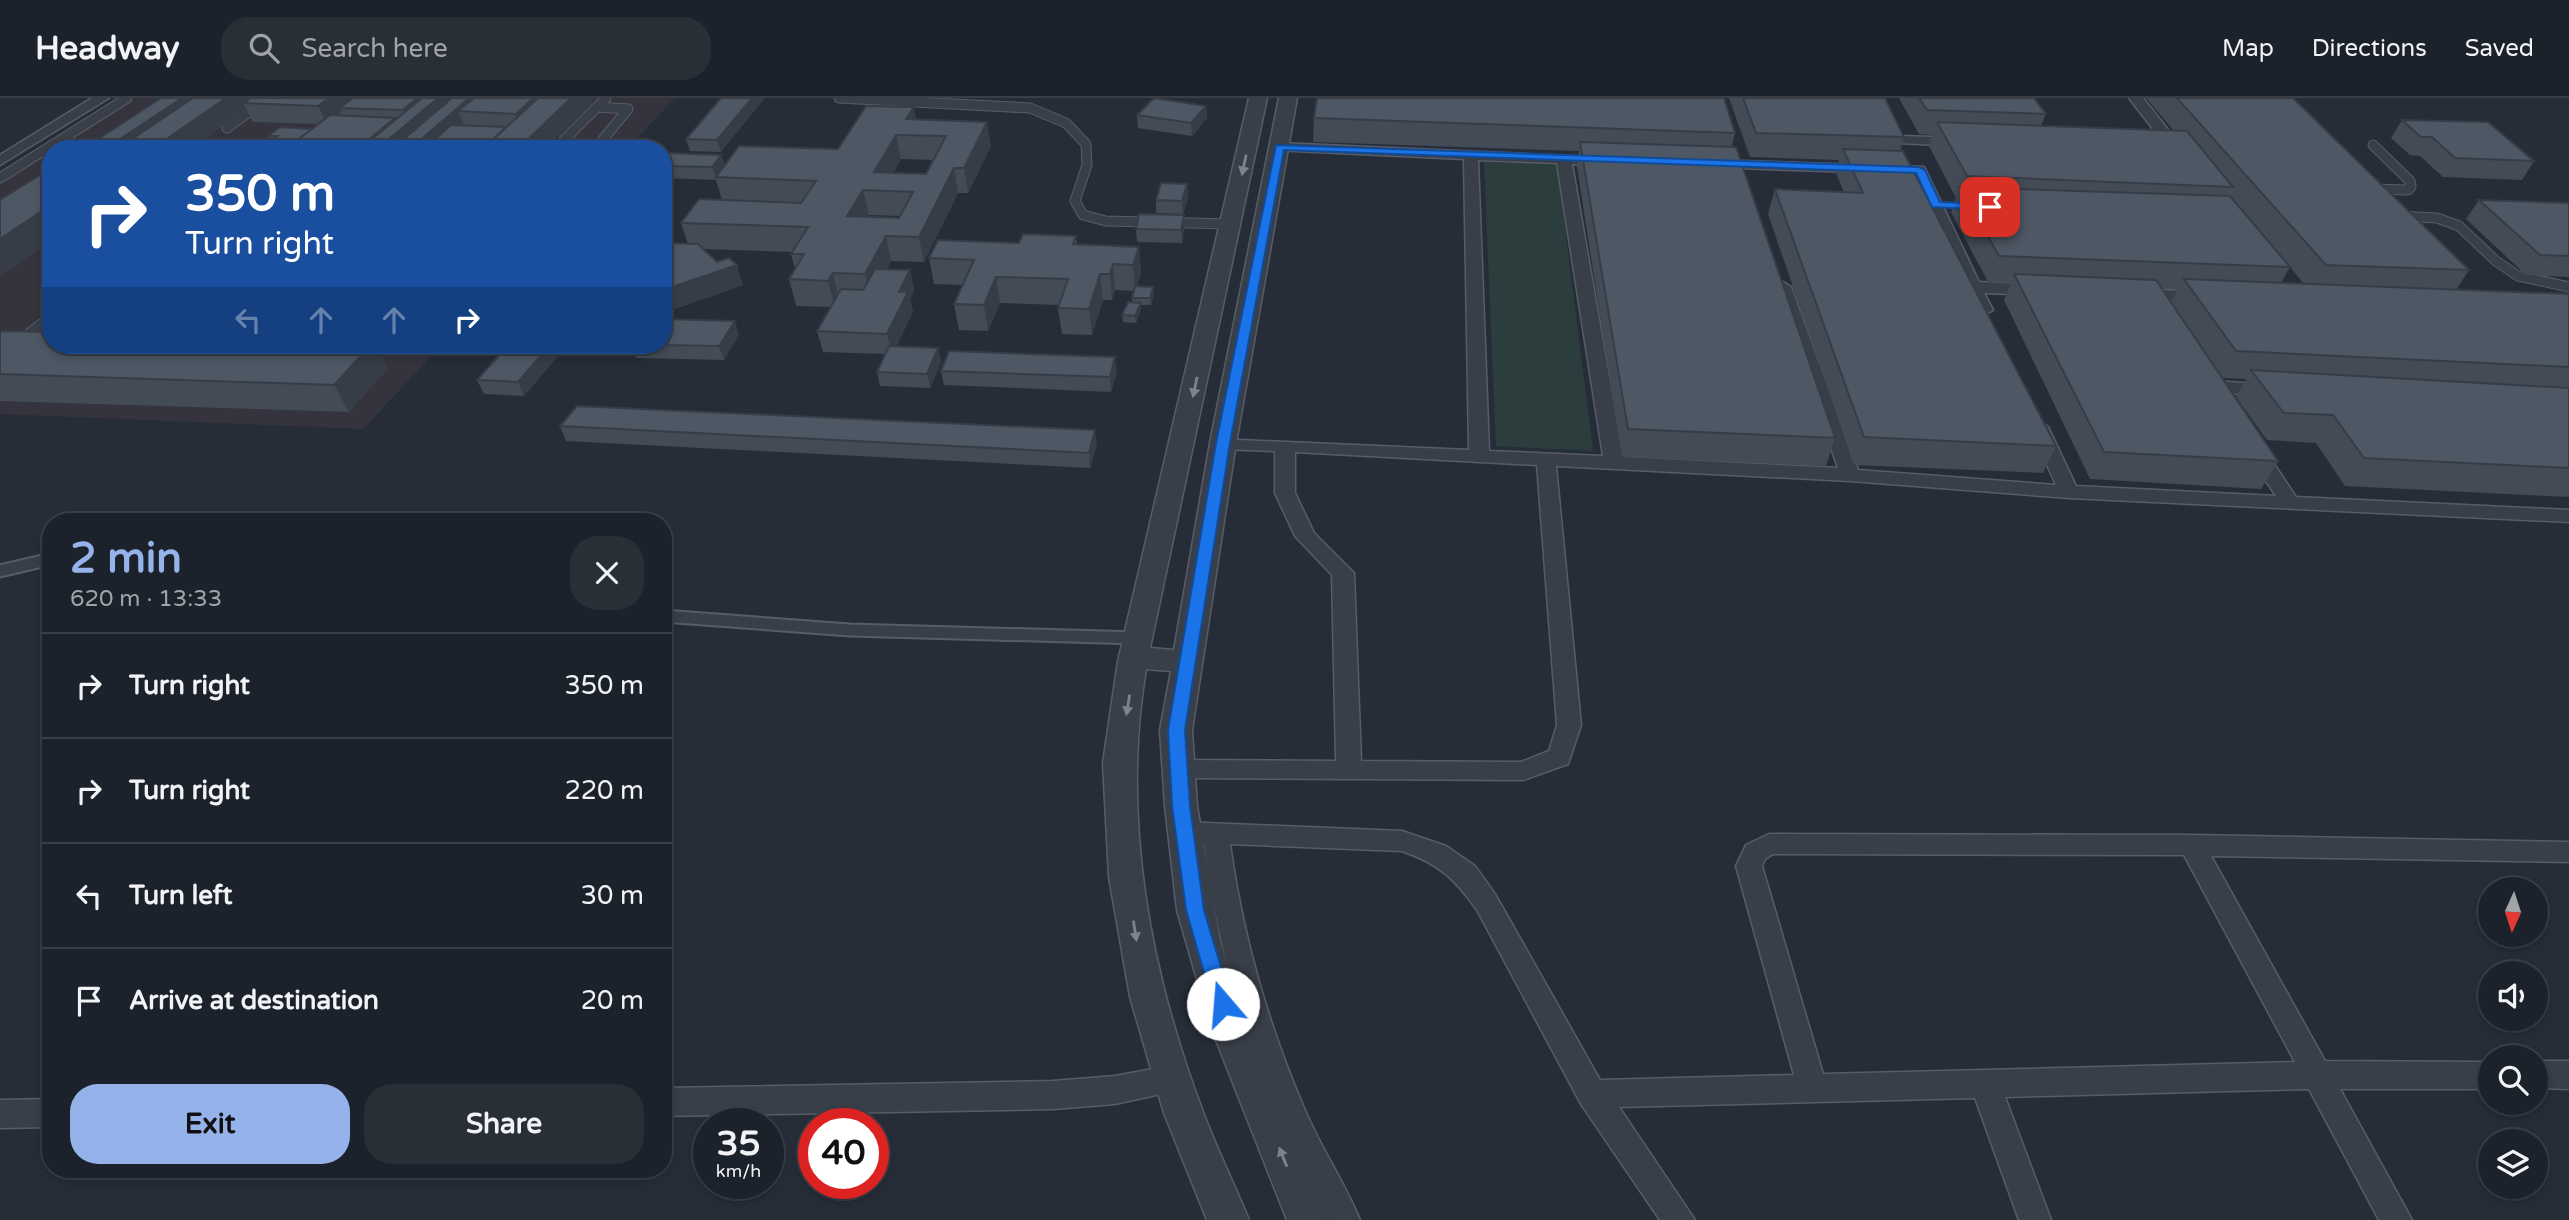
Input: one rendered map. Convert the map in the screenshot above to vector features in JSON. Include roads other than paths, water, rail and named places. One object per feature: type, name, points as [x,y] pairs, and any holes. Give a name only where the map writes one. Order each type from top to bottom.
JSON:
[{"type":"street","points":[[0,161],[102,98]]},
{"type":"street","points":[[1228,1220],[1174,1079],[1139,956],[1119,795],[1121,753],[1137,648],[1258,98]]},
{"type":"street","points":[[1288,98],[1223,443],[1176,730],[1184,832],[1202,942],[1229,1025],[1308,1220]]},
{"type":"street","points":[[2136,98],[2192,169]]},
{"type":"street","points":[[1981,143],[1900,135],[1919,170],[1943,205],[1974,287],[1991,323]]},
{"type":"street","points":[[1280,147],[1631,161]]},
{"type":"street","points":[[0,148],[19,149]]},
{"type":"street","points":[[2150,148],[2176,149]]},
{"type":"street","points":[[1471,154],[1479,457]]},
{"type":"street","points":[[1564,159],[1614,464]]},
{"type":"street","points":[[1697,163],[1919,170]]},
{"type":"street","points":[[2363,185],[2410,234]]},
{"type":"street","points":[[1777,268],[1850,475]]},
{"type":"street","points":[[1220,275],[1255,277]]},
{"type":"street","points":[[1974,287],[2054,291]]},
{"type":"street","points":[[2121,294],[2229,298]]},
{"type":"street","points":[[2148,295],[2164,316]]},
{"type":"street","points":[[2199,367],[2229,410]]},
{"type":"street","points":[[2213,387],[2295,392]]},
{"type":"street","points":[[2030,408],[2069,492]]},
{"type":"street","points":[[2244,433],[2290,502]]},
{"type":"street","points":[[1223,443],[1850,475],[2069,492],[2569,516]]},
{"type":"street","points":[[1285,447],[1285,493],[1305,536],[1343,573],[1349,771]]},
{"type":"street","points":[[1178,769],[1523,771],[1559,757],[1569,725],[1546,460]]},
{"type":"street","points":[[1137,648],[1188,661]]},
{"type":"street","points":[[1184,832],[1402,841],[1437,853],[1466,874],[1486,902],[1592,1094],[1679,1220]]},
{"type":"street","points":[[1214,832],[1228,923],[1259,1034],[1285,1102],[1344,1220]]},
{"type":"street","points":[[1812,1088],[1749,866],[1755,852],[1769,844],[2192,845],[2569,852]]},
{"type":"street","points":[[2192,845],[2396,1220]]},
{"type":"street","points":[[1592,1094],[2319,1075],[2478,1075]]},
{"type":"street","points":[[2548,1075],[2569,1075]]},
{"type":"street","points":[[672,1102],[1053,1095],[1115,1090],[1174,1079]]},
{"type":"street","points":[[1986,1084],[2035,1220]]},
{"type":"street","points":[[0,1114],[42,1113]]},
{"type":"lane","points":[[60,140],[127,98]]},
{"type":"lane","points":[[564,140],[606,98]]},
{"type":"lane","points":[[839,98],[1017,107],[1056,116],[1083,140],[1088,154],[1074,201],[1083,215],[1106,221],[1231,225]]},
{"type":"lane","points":[[253,100],[267,99]]},
{"type":"lane","points":[[227,128],[267,99]]},
{"type":"lane","points":[[597,107],[628,109],[602,140]]},
{"type":"lane","points":[[2363,185],[2408,190],[2411,187],[2410,181],[2373,145]]},
{"type":"lane","points":[[0,178],[42,152]]},
{"type":"lane","points":[[2393,216],[2447,220],[2459,226],[2519,279],[2539,285],[2569,287]]},
{"type":"lane","points":[[0,356],[41,324]]},
{"type":"lane","points":[[0,571],[42,561]]},
{"type":"lane","points":[[672,617],[1137,648]]}]
